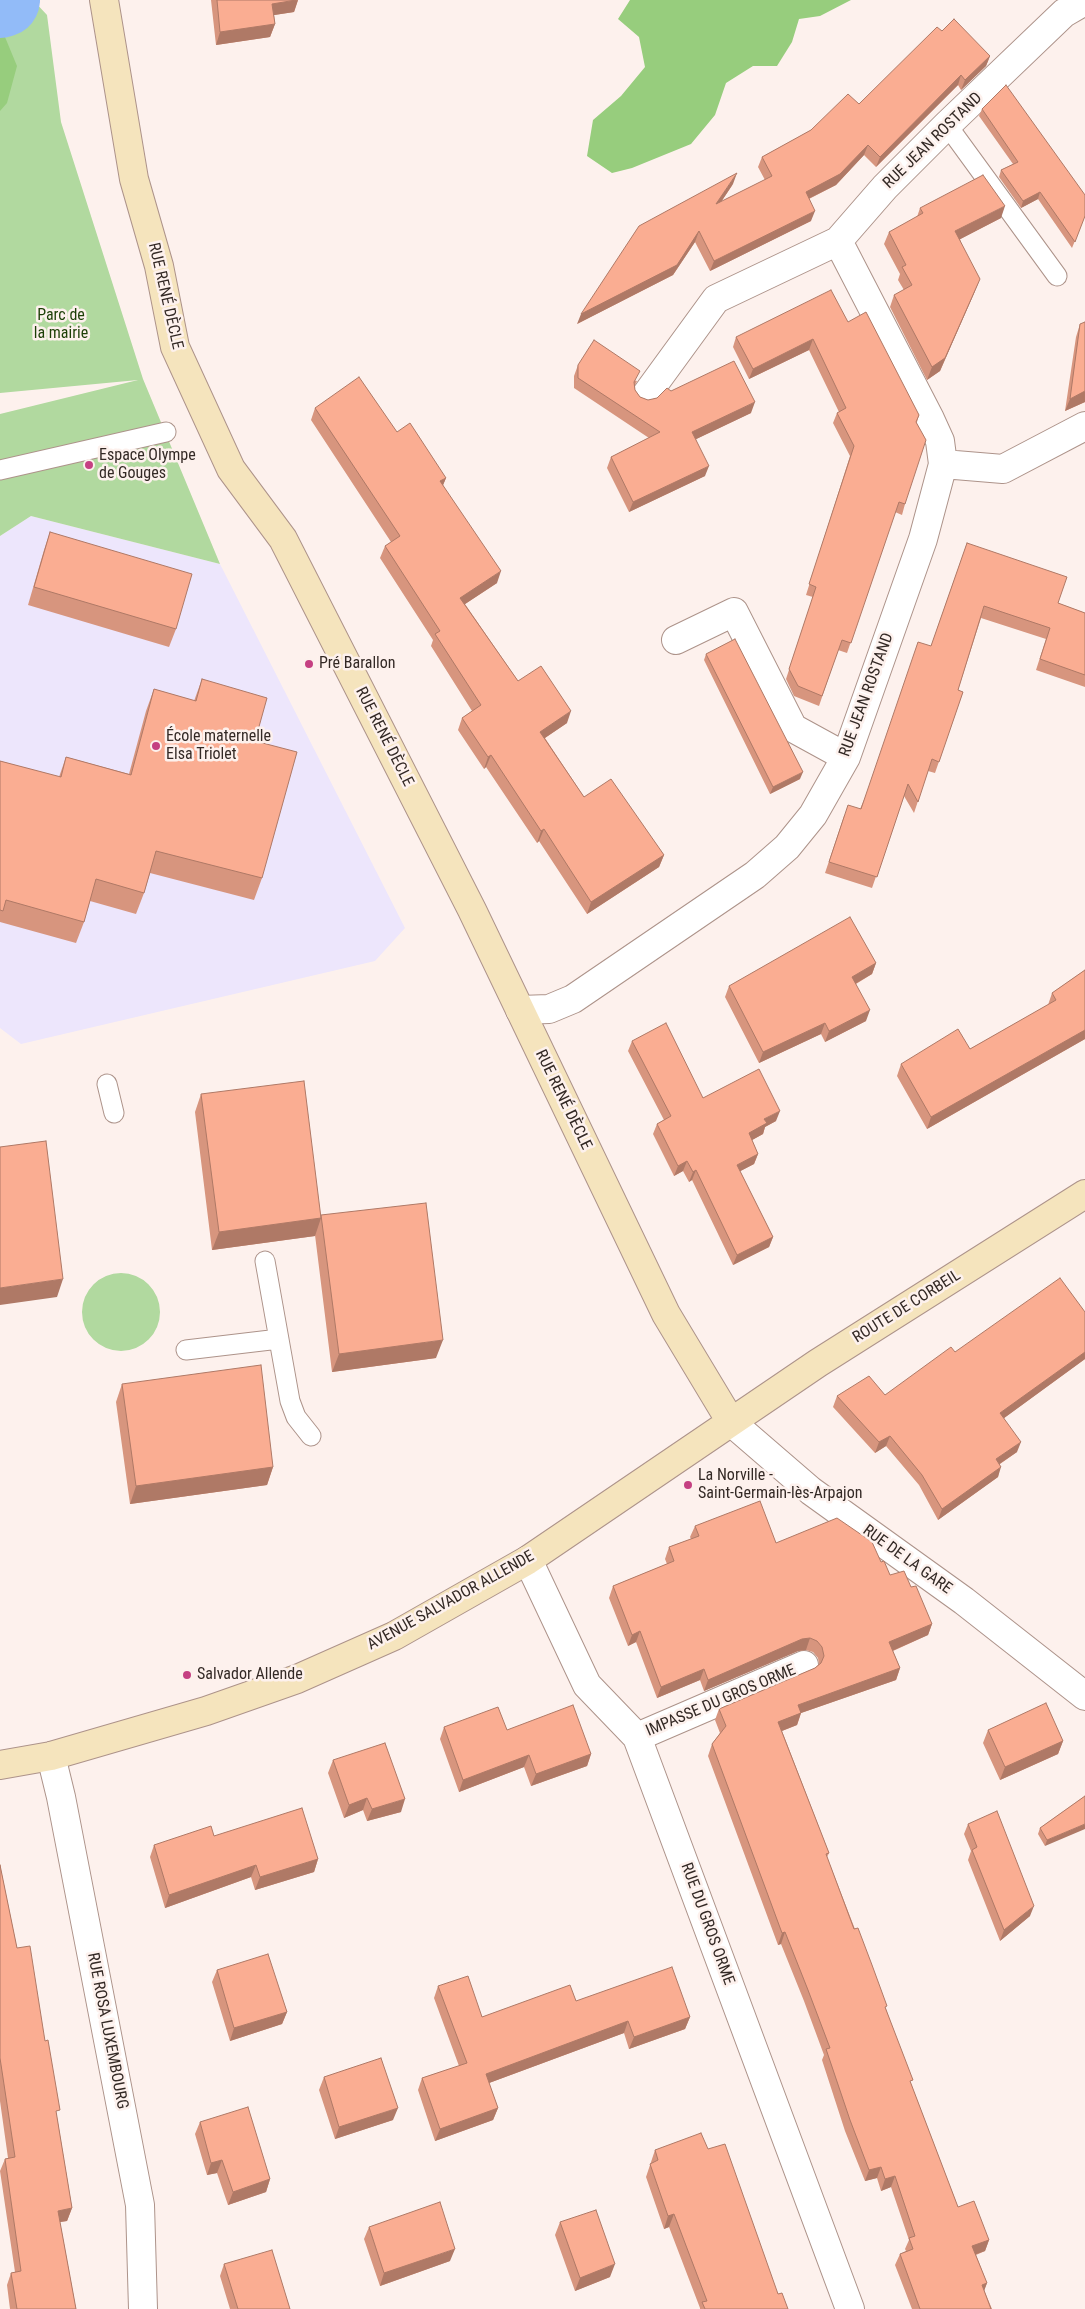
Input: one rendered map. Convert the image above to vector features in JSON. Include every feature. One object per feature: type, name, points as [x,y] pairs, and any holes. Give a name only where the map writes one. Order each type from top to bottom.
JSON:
[{"type":"street","name":"RUE RENÉ DÈCLE","points":[[104,0],[134,179],[159,266],[174,346],[231,469],[283,540],[472,910],[666,1314],[731,1422]]},
{"type":"street","name":"RUE JEAN ROSTAND","points":[[646,396],[716,299],[838,241],[885,187],[947,125],[1064,13],[1085,1]]},
{"type":"street","name":"RUE JEAN ROSTAND","points":[[520,1010],[549,1010],[573,999],[755,875],[787,847],[813,815],[846,757],[923,539],[943,464],[940,441],[930,419],[838,241]]},
{"type":"street","points":[[943,464],[1003,470],[1085,426]]},
{"type":"street","points":[[676,640],[734,612],[793,728],[846,757]]},
{"type":"street","name":"ROUTE DE CORBEIL","points":[[731,1422],[818,1363],[1085,1194]]},
{"type":"street","name":"AVENUE SALVADOR ALLENDE","points":[[0,1765],[51,1756],[206,1712],[297,1679],[394,1636],[528,1560],[731,1422]]},
{"type":"street","name":"RUE DE LA GARE","points":[[731,1422],[811,1491],[964,1600],[1085,1696]]},
{"type":"street","name":"RUE DU GROS ORME","points":[[528,1560],[587,1684],[638,1737],[850,2309]]},
{"type":"street","name":"IMPASSE DU GROS ORME","points":[[638,1737],[804,1665]]},
{"type":"street","name":"RUE ROSA LUXEMBOURG","points":[[51,1756],[61,1797],[140,2204],[144,2309]]},
{"type":"lane","points":[[947,125],[1057,276]]},
{"type":"lane","points":[[0,470],[166,432]]},
{"type":"lane","points":[[107,1084],[114,1113]]},
{"type":"lane","points":[[265,1261],[290,1401],[303,1428],[312,1436]]},
{"type":"lane","points":[[186,1350],[279,1339]]},
{"type":"shaded area","name":"École maternelle Elsa Triolet","points":[[31,516],[220,564],[405,928],[375,961],[21,1044],[0,1028],[0,536]]},
{"type":"green space","name":"Parc de la mairie","points":[[0,0],[33,0],[47,15],[61,122],[143,379],[220,564],[31,516],[0,536],[0,414],[138,380],[0,393]]},
{"type":"green space","points":[[630,0],[851,0],[820,16],[799,19],[792,42],[777,66],[753,66],[726,83],[715,115],[691,144],[632,168],[612,173],[587,156],[593,120],[621,96],[645,67],[639,37],[618,19]]},
{"type":"green space","points":[[0,25],[17,66],[7,103],[0,111]]},
{"type":"green space","points":[[113,1273],[129,1273],[143,1279],[154,1290],[160,1304],[160,1320],[154,1334],[143,1345],[129,1351],[113,1351],[99,1345],[88,1334],[82,1320],[82,1304],[88,1290],[99,1279]]},
{"type":"building","points":[[217,0],[296,0],[272,4],[275,24],[220,32]]},
{"type":"building","points":[[954,19],[990,56],[965,80],[961,75],[880,157],[868,145],[840,174],[806,192],[815,211],[714,261],[699,231],[677,265],[581,314],[639,226],[737,173],[716,204],[772,176],[762,157],[811,130],[848,94],[859,104],[937,27],[942,31]]},
{"type":"building","points":[[1006,85],[1085,195],[1085,216],[1075,242],[1040,192],[1023,201],[1001,170],[1018,162],[982,109]]},
{"type":"building","points":[[983,175],[1005,206],[955,231],[980,279],[945,358],[932,367],[894,295],[912,285],[902,267],[906,265],[889,232],[923,213],[920,208]]},
{"type":"building","points":[[831,290],[848,322],[866,312],[919,415],[916,422],[926,440],[905,504],[899,502],[851,643],[842,640],[822,696],[798,686],[789,669],[816,587],[809,584],[854,446],[837,413],[846,408],[813,339],[753,369],[736,337]]},
{"type":"building","points":[[1085,322],[1085,391],[1070,399],[1080,324]]},
{"type":"building","points":[[594,340],[640,371],[634,382],[635,390],[640,397],[648,400],[657,398],[667,388],[671,391],[734,361],[755,402],[692,432],[709,466],[633,502],[611,457],[660,432],[578,378],[578,365]]},
{"type":"building","points":[[359,377],[397,432],[410,423],[446,478],[440,481],[501,571],[460,598],[518,681],[541,666],[571,711],[540,732],[584,797],[611,779],[664,855],[591,902],[544,829],[541,831],[491,755],[488,757],[462,718],[481,705],[435,634],[440,631],[385,546],[400,536],[315,408]]},
{"type":"building","points":[[50,532],[192,574],[176,629],[34,587]]},
{"type":"building","points":[[967,543],[1067,577],[1058,603],[1085,613],[1085,675],[1040,659],[1050,628],[984,606],[958,690],[963,692],[939,762],[932,759],[918,802],[908,784],[877,877],[829,862],[848,805],[861,809],[918,642],[931,646]]},
{"type":"building","points":[[735,639],[803,772],[773,787],[706,654]]},
{"type":"building","points":[[202,679],[267,698],[255,741],[297,752],[262,878],[156,851],[144,893],[96,879],[84,922],[6,900],[3,911],[0,910],[0,761],[61,777],[66,757],[131,775],[154,689],[196,701]]},
{"type":"building","points":[[850,917],[876,963],[852,977],[870,1010],[829,1031],[825,1023],[763,1052],[729,986]]},
{"type":"building","points":[[1085,970],[1085,1030],[931,1117],[901,1064],[958,1029],[970,1049],[1056,1000],[1052,993]]},
{"type":"building","points":[[666,1023],[703,1098],[759,1069],[780,1111],[764,1119],[767,1123],[749,1133],[758,1154],[737,1165],[773,1237],[737,1255],[696,1170],[693,1172],[687,1161],[678,1166],[657,1124],[671,1116],[632,1041]]},
{"type":"building","points":[[304,1081],[321,1218],[219,1232],[201,1094]]},
{"type":"building","points":[[46,1141],[63,1279],[0,1288],[0,1147]]},
{"type":"building","points":[[426,1203],[443,1340],[339,1354],[321,1215]]},
{"type":"building","points":[[1060,1278],[1085,1312],[1085,1352],[1000,1413],[1021,1442],[996,1459],[1001,1467],[942,1509],[922,1475],[890,1436],[879,1442],[837,1396],[869,1376],[885,1395],[951,1347],[955,1352]]},
{"type":"building","points":[[261,1365],[273,1467],[136,1486],[122,1384]]},
{"type":"building","points":[[760,1501],[776,1543],[837,1518],[872,1542],[881,1562],[884,1561],[890,1575],[904,1571],[911,1587],[916,1586],[932,1624],[889,1642],[900,1668],[798,1705],[801,1713],[778,1722],[829,1853],[826,1854],[854,1929],[858,1928],[872,1965],[887,2006],[885,2007],[913,2080],[910,2081],[958,2207],[974,2201],[989,2240],[972,2246],[987,2283],[982,2285],[991,2309],[920,2309],[900,2254],[913,2249],[909,2238],[915,2236],[895,2176],[885,2179],[881,2167],[869,2170],[826,2049],[830,2048],[785,1932],[782,1933],[712,1744],[726,1726],[719,1709],[815,1668],[821,1663],[824,1656],[822,1647],[817,1641],[810,1638],[802,1639],[708,1680],[704,1669],[661,1687],[640,1631],[632,1635],[613,1586],[674,1561],[669,1547],[699,1536],[695,1526]]},
{"type":"building","points":[[1046,1703],[1063,1741],[1005,1767],[988,1730]]},
{"type":"building","points":[[573,1705],[591,1754],[536,1774],[529,1755],[463,1780],[444,1727],[498,1707],[507,1730]]},
{"type":"building","points":[[385,1743],[405,1799],[372,1809],[367,1798],[349,1805],[333,1760]]},
{"type":"building","points":[[1085,1796],[1085,1824],[1047,1840],[1040,1828]]},
{"type":"building","points":[[302,1808],[318,1859],[260,1877],[256,1865],[169,1895],[154,1845],[211,1826],[214,1836]]},
{"type":"building","points":[[997,1811],[1034,1906],[1004,1930],[972,1850],[977,1847],[968,1824]]},
{"type":"building","points":[[0,1865],[17,1948],[30,1946],[45,2041],[48,2040],[60,2110],[56,2111],[72,2208],[58,2211],[76,2309],[17,2309],[11,2273],[21,2271],[5,2159],[15,2157],[0,2058]]},
{"type":"building","points":[[268,1954],[287,2012],[234,2028],[217,1970]]},
{"type":"building","points":[[672,1967],[690,2017],[634,2037],[628,2021],[486,2074],[498,2108],[440,2129],[422,2078],[467,2063],[438,1986],[468,1976],[482,2017],[570,1985],[576,2001]]},
{"type":"building","points":[[381,2058],[398,2108],[339,2127],[324,2077]]},
{"type":"building","points":[[248,2107],[270,2179],[233,2192],[222,2160],[211,2163],[200,2122]]},
{"type":"building","points":[[701,2133],[708,2149],[725,2144],[778,2294],[782,2293],[788,2309],[705,2309],[702,2302],[707,2301],[674,2214],[668,2216],[650,2164],[658,2160],[655,2150]]},
{"type":"building","points":[[440,2202],[455,2249],[384,2273],[369,2227]]},
{"type":"building","points":[[596,2210],[615,2264],[580,2278],[560,2222]]},
{"type":"building","points":[[272,2250],[290,2309],[238,2309],[224,2264]]},
{"type":"place","name":"Espace Olympe de Gouges","points":[[89,465]]},
{"type":"place","name":"Pré Barallon","points":[[309,664]]},
{"type":"place","name":"École maternelle Elsa Triolet","points":[[156,746]]},
{"type":"place","name":"La Norville - Saint-Germain-lès-Arpajon","points":[[688,1485]]},
{"type":"place","name":"Salvador Allende","points":[[187,1675]]}]
